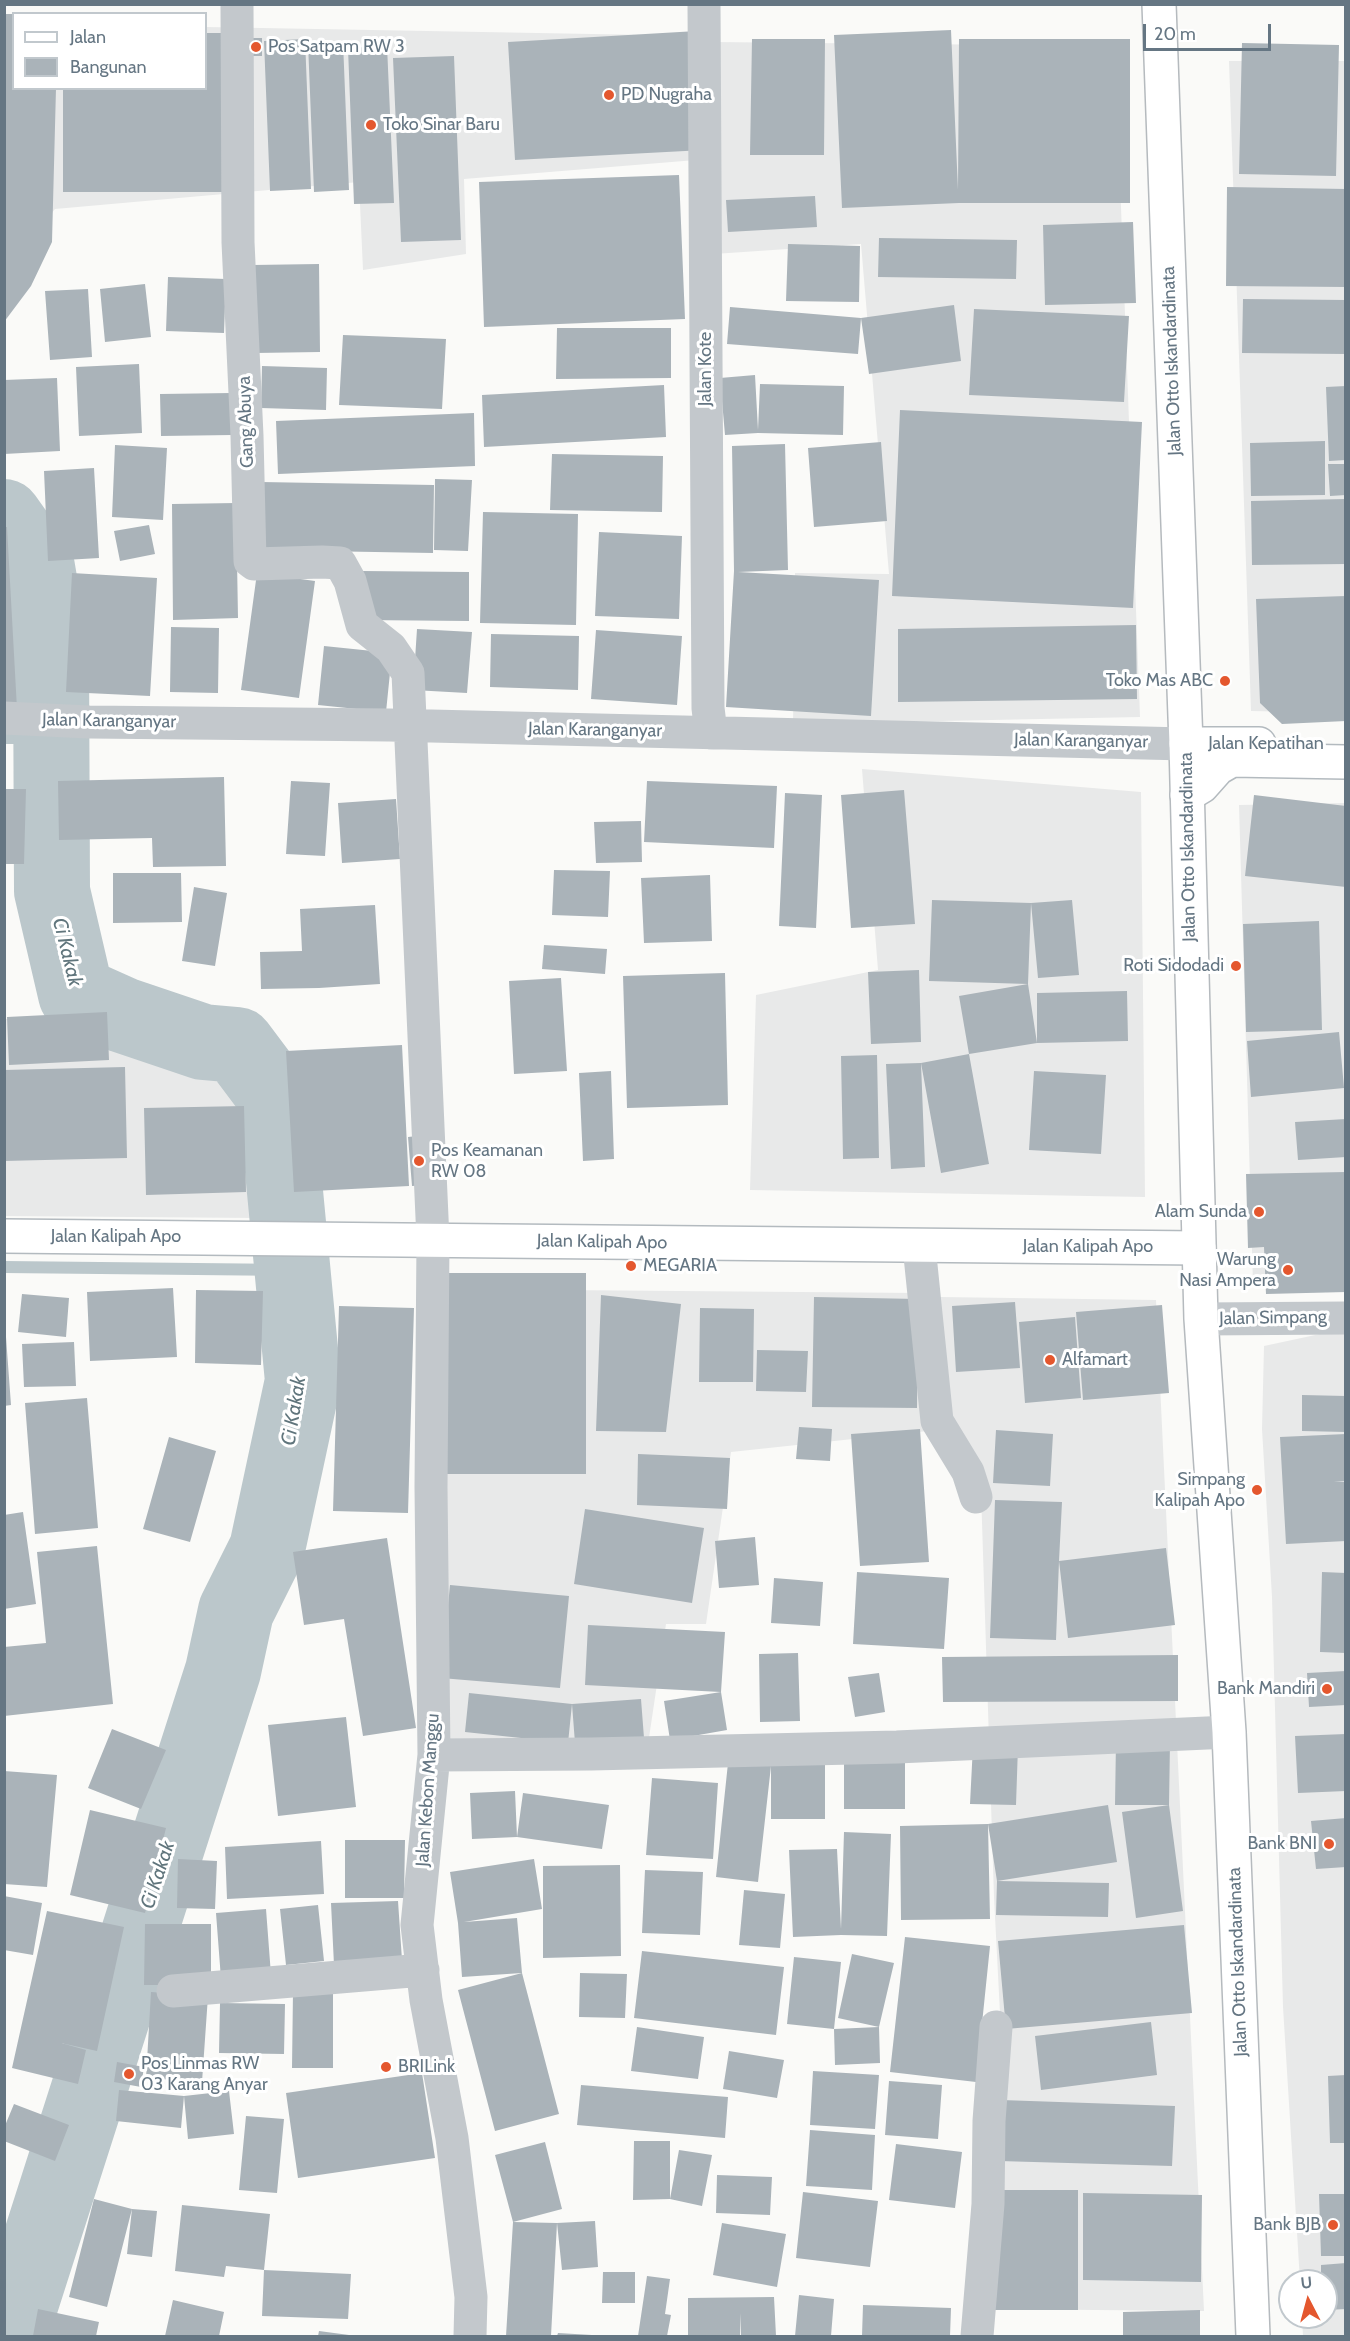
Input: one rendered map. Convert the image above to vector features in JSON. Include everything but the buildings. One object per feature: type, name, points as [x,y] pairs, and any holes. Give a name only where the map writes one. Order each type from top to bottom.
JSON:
[{"type":"main road","name":"Jalan Otto Iskandardinata","points":[[1159,4],[1186,744],[1201,1319],[1228,1732],[1253,2337]]},
{"type":"main road","name":"Jalan Kepatihan","points":[[1186,744],[1346,745]]},
{"type":"main road","name":"Jalan Kepatihan","points":[[1186,795],[1202,786],[1218,768],[1232,760],[1346,762]]},
{"type":"main road","name":"Jalan Kalipah Apo","points":[[4,1236],[1199,1248]]},
{"type":"street","name":"Gang Abuya","points":[[237,4],[238,242],[250,561],[254,564],[340,563],[350,580],[365,630],[391,648],[408,673],[411,726]]},
{"type":"street","name":"Jalan Kote","points":[[704,4],[708,708],[711,733]]},
{"type":"street","name":"Jalan Karanganyar","points":[[6,718],[89,722],[411,726],[1186,744]]},
{"type":"street","name":"Jalan Kebon Manggu","points":[[411,726],[434,1240],[431,1487],[434,1755],[417,1925],[426,2000],[452,2138],[471,2297],[470,2337]]},
{"type":"street","points":[[919,1245],[937,1421],[968,1472],[976,1497]]},
{"type":"street","name":"Jalan Simpang","points":[[1201,1319],[1346,1318]]},
{"type":"street","points":[[434,1755],[897,1747],[1228,1732]]},
{"type":"street","points":[[173,1991],[423,1970]]},
{"type":"street","points":[[977,2337],[988,2204],[989,2121],[996,2026]]},
{"type":"shaded area","points":[[207,27],[703,36],[696,160],[464,179],[466,254],[363,270],[359,182],[55,209],[5,270],[14,90],[207,90]]},
{"type":"shaded area","points":[[713,42],[1115,46],[1140,717],[793,724],[795,573],[889,574],[861,244],[714,254]]},
{"type":"shaded area","points":[[1229,61],[1345,61],[1345,713],[1251,711]]},
{"type":"shaded area","points":[[862,769],[1141,792],[1145,1197],[750,1190],[756,995],[878,970]]},
{"type":"shaded area","points":[[1345,803],[1345,1288],[1253,1284],[1239,805]]},
{"type":"shaded area","points":[[5,1019],[95,1020],[201,1040],[244,1078],[257,1218],[5,1216]]},
{"type":"shaded area","points":[[439,1289],[919,1293],[928,1431],[731,1452],[706,1624],[666,1624],[647,1751],[439,1759]]},
{"type":"shaded area","points":[[940,1297],[1156,1300],[1204,2311],[987,2309],[1004,2091],[994,1897],[981,1491],[948,1447]]},
{"type":"shaded area","points":[[1345,1333],[1345,2336],[1303,2336],[1303,2329],[1338,2329],[1338,2269],[1299,2269],[1283,2007],[1272,1597],[1262,1429],[1264,1346],[1320,1334]]},
{"type":"waterway","name":"Ci Kakak","points":[[4,517],[36,562],[51,650],[52,891],[76,994],[123,1015],[203,1042],[237,1045],[276,1097],[303,1381],[267,1549],[236,1611],[223,1671],[10,2336]]},
{"type":"waterway","points":[[4,738],[51,738]]},
{"type":"waterway","points":[[4,1267],[292,1270]]},
{"type":"place","name":"Pos Satpam RW 3","points":[[256,47]]},
{"type":"place","name":"PD Nugraha","points":[[609,95]]},
{"type":"place","name":"Toko Sinar Baru","points":[[371,125]]},
{"type":"place","name":"Toko Mas ABC","points":[[1225,681]]},
{"type":"place","name":"Roti Sidodadi","points":[[1236,966]]},
{"type":"place","name":"Pos Keamanan RW 08","points":[[419,1161]]},
{"type":"place","name":"Alam Sunda","points":[[1259,1212]]},
{"type":"place","name":"MEGARIA","points":[[631,1266]]},
{"type":"place","name":"Warung Nasi Ampera","points":[[1288,1270]]},
{"type":"place","name":"Alfamart","points":[[1050,1360]]},
{"type":"place","name":"Simpang Kalipah Apo","points":[[1257,1490]]},
{"type":"place","name":"Bank Mandiri","points":[[1327,1689]]},
{"type":"place","name":"Bank BNI","points":[[1329,1844]]},
{"type":"place","name":"BRILink","points":[[386,2067]]},
{"type":"place","name":"Pos Linmas RW 03 Karang Anyar","points":[[129,2074]]},
{"type":"place","name":"Bank BJB","points":[[1333,2225]]}]
